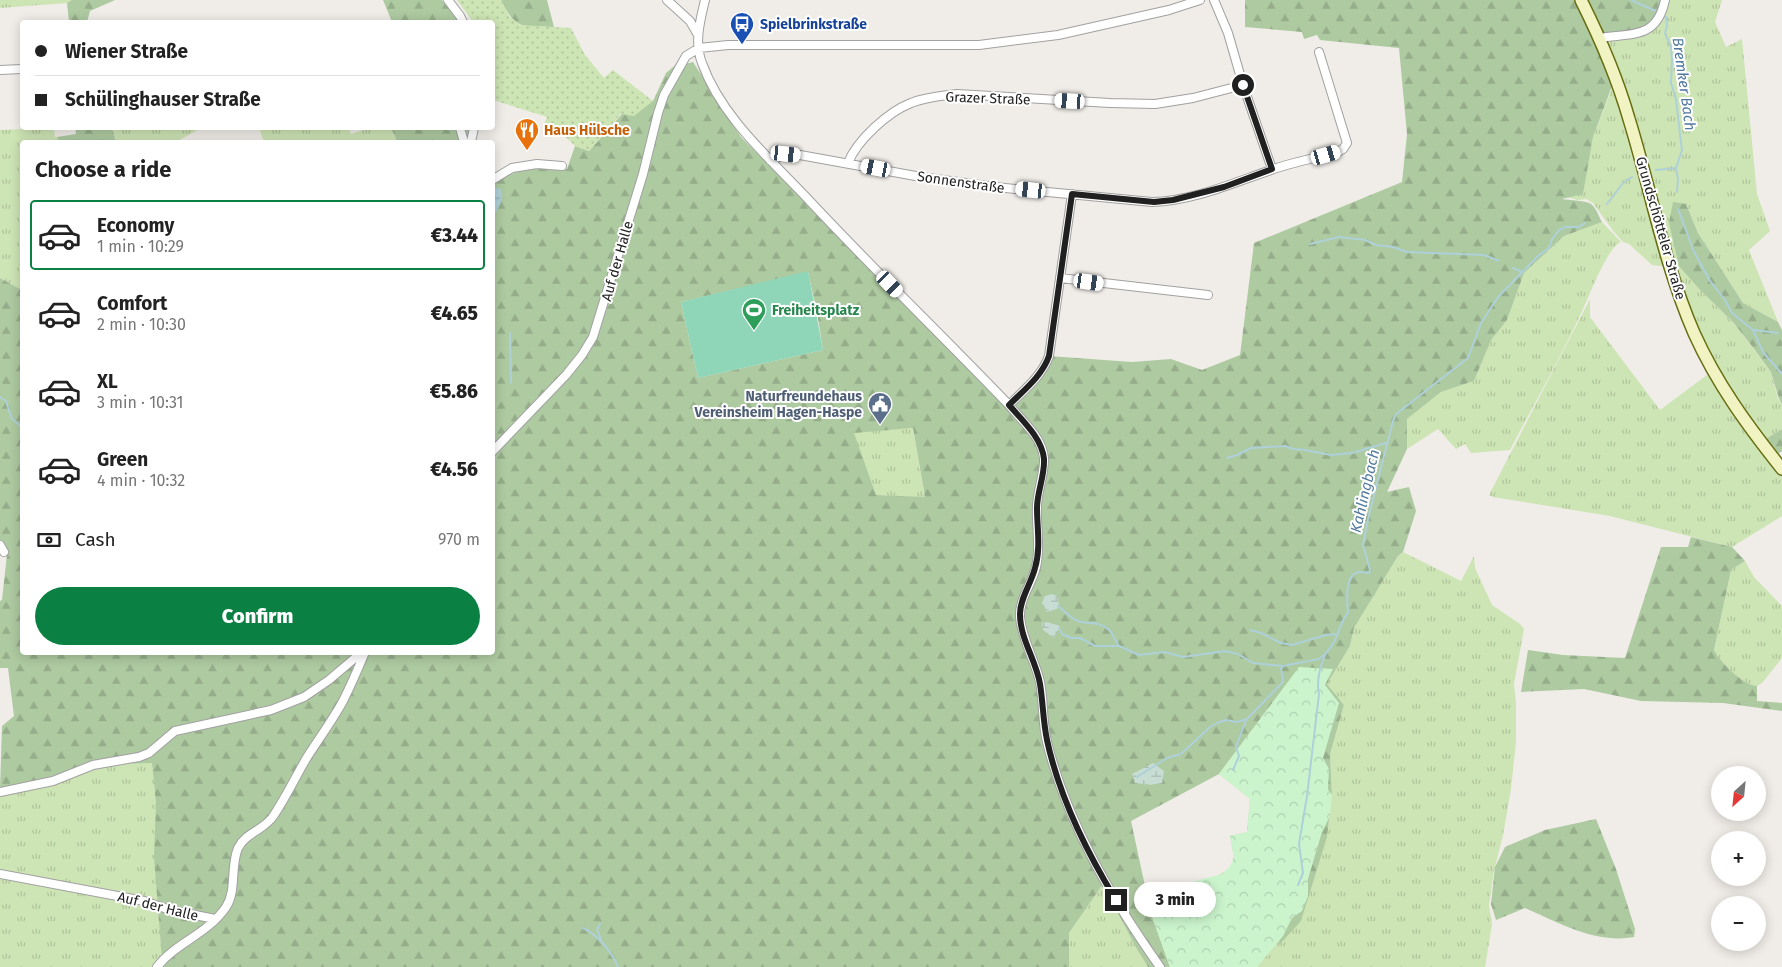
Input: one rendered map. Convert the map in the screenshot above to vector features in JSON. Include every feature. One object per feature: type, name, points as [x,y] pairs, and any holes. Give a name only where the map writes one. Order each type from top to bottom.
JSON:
[{"type":"main road","name":"Grundschötteler Straße","points":[[1580,0],[1600,38],[1629,118],[1669,265],[1694,332],[1731,402],[1782,469]]},
{"type":"street","points":[[448,0],[462,20]]},
{"type":"street","points":[[667,0],[690,21],[698,35]]},
{"type":"street","points":[[705,0],[698,35],[701,61],[714,90],[739,126],[1009,405],[1037,438],[1044,458],[1037,506],[1039,546],[1036,566],[1021,605],[1020,616],[1022,631],[1040,682],[1043,723],[1060,783],[1074,818],[1106,884],[1160,967]]},
{"type":"street","points":[[1169,10],[1171,0]]},
{"type":"street","points":[[699,48],[728,45],[979,45],[1058,35],[1169,10],[1200,0]]},
{"type":"street","points":[[1214,0],[1228,33],[1243,85],[1272,169]]},
{"type":"street","points":[[1600,38],[1644,32],[1654,25],[1661,15],[1666,0]]},
{"type":"street","name":"Auf der Halle","points":[[495,449],[566,375],[593,337],[643,174],[658,112],[671,81],[686,56],[699,48]]},
{"type":"street","name":"Sonnenstraße","points":[[770,160],[786,154],[848,163],[921,177],[995,187],[1154,202],[1173,200],[1224,187],[1272,169],[1338,152],[1346,146],[1347,143],[1319,52]]},
{"type":"street","points":[[0,70],[20,69]]},
{"type":"street","name":"Grazer Straße","points":[[848,163],[851,154],[876,126],[911,103],[932,97],[957,94],[1155,104],[1193,98],[1243,85]]},
{"type":"street","points":[[495,178],[512,168],[537,164],[562,166]]},
{"type":"street","points":[[1009,405],[1046,366],[1052,338],[1072,194]]},
{"type":"street","points":[[1060,278],[1208,295]]},
{"type":"street","name":"Auf der Halle","points":[[0,792],[53,781],[93,765],[140,757],[149,753],[175,731],[271,710],[304,697],[360,655]]},
{"type":"street","name":"Auf der Halle","points":[[0,874],[144,901],[170,910],[215,919],[226,906],[232,891],[238,849],[247,836],[263,827],[273,818],[342,702],[363,655]]},
{"type":"street","points":[[157,967],[177,949],[200,934],[215,919]]},
{"type":"green space","points":[[0,0],[72,0],[67,3],[0,8]]},
{"type":"green space","points":[[72,0],[115,0],[90,11],[88,20],[69,20],[67,3]]},
{"type":"green space","points":[[383,0],[442,0],[458,20],[391,20]]},
{"type":"green space","points":[[457,0],[501,0],[509,16],[520,25],[571,28],[585,55],[604,78],[613,70],[653,101],[634,116],[621,114],[589,151],[575,146],[567,138],[543,127],[547,117],[495,101],[495,20],[472,20]]},
{"type":"green space","points":[[501,0],[547,0],[554,27],[535,27],[516,22],[506,10]]},
{"type":"green space","points":[[1245,0],[1667,0],[1654,25],[1600,38],[1615,78],[1593,137],[1583,194],[1562,199],[1582,201],[1593,205],[1602,222],[1564,236],[1524,273],[1507,320],[1491,340],[1474,381],[1441,392],[1407,419],[1407,449],[1387,492],[1409,487],[1416,511],[1403,552],[1398,556],[1354,628],[1350,646],[1327,684],[1344,705],[1330,754],[1332,795],[1327,837],[1301,921],[1279,945],[1285,811],[1299,668],[1219,774],[1131,821],[1151,914],[1170,967],[1148,967],[1103,884],[1069,933],[1069,967],[159,967],[162,961],[154,857],[156,804],[152,763],[117,764],[80,774],[0,790],[2,726],[14,716],[8,668],[0,668],[0,601],[2,600],[7,554],[0,542],[0,278],[20,289],[20,655],[495,655],[495,180],[531,168],[567,169],[575,146],[589,151],[622,114],[653,101],[666,73],[680,61],[685,64],[693,62],[741,137],[1009,405],[1049,356],[1132,362],[1171,359],[1202,370],[1240,355],[1254,243],[1402,182],[1407,134],[1399,48],[1320,40],[1317,35],[1304,39],[1302,32],[1245,27]],"holes":[[[808,272],[823,350],[698,378],[681,302]],[[913,428],[925,497],[876,495],[854,433]]]},
{"type":"green space","points":[[1665,0],[1722,0],[1715,22],[1726,47],[1742,39],[1757,194],[1770,231],[1749,250],[1778,322],[1743,303],[1698,233],[1686,204],[1702,292],[1733,322],[1771,372],[1778,399],[1782,404],[1782,429],[1764,440],[1694,332],[1600,38]]},
{"type":"green space","points":[[1614,83],[1666,265],[1652,265],[1629,244],[1623,242],[1593,203],[1586,199],[1578,200],[1567,197],[1583,192],[1593,137]]},
{"type":"green space","points":[[0,130],[54,130],[55,137],[58,140],[20,140],[20,289],[0,278]]},
{"type":"green space","points":[[75,130],[113,130],[115,140],[58,140],[57,137],[76,134]]},
{"type":"green space","points":[[113,130],[197,130],[180,140],[115,140]]},
{"type":"green space","points":[[260,130],[350,130],[351,134],[363,130],[393,130],[396,140],[263,140]]},
{"type":"green space","points":[[393,130],[471,130],[468,140],[396,140]]},
{"type":"green space","points":[[1673,202],[1686,204],[1698,233],[1743,303],[1778,322],[1782,330],[1782,404],[1771,372],[1754,349],[1733,322],[1679,266],[1669,223]]},
{"type":"green space","points":[[1602,222],[1621,242],[1612,250],[1603,264],[1562,353],[1510,450],[1471,453],[1465,444],[1456,449],[1438,429],[1407,449],[1407,419],[1441,392],[1474,381],[1491,339],[1507,320],[1524,273],[1564,236]]},
{"type":"green space","name":"Freiheitsplatz","points":[[808,271],[823,350],[698,378],[681,302]]},
{"type":"green space","points":[[1590,299],[1590,317],[1660,410],[1707,375],[1714,381],[1782,475],[1782,516],[1732,547],[1610,516],[1489,495]]},
{"type":"green space","points":[[913,428],[925,498],[876,495],[853,432]]},
{"type":"green space","points":[[1782,429],[1782,451],[1775,456],[1764,440]]},
{"type":"green space","points":[[1691,537],[1732,547],[1745,561],[1731,570],[1714,650],[1739,678],[1751,685],[1757,686],[1757,701],[1782,703],[1782,711],[1723,703],[1641,701],[1584,689],[1521,692],[1528,650],[1563,655],[1625,658],[1661,547],[1688,547]]},
{"type":"green space","points":[[1403,552],[1461,581],[1474,556],[1475,568],[1492,605],[1520,624],[1524,629],[1514,684],[1516,742],[1511,789],[1489,905],[1492,925],[1485,967],[1170,967],[1151,914],[1229,869],[1234,859],[1230,836],[1247,832],[1250,799],[1219,774],[1327,837],[1332,795],[1330,754],[1344,705],[1327,684],[1350,646],[1354,628],[1398,556]]},
{"type":"green space","points":[[1745,561],[1754,577],[1782,606],[1782,658],[1762,683],[1757,686],[1751,685],[1739,678],[1714,650],[1731,570]]},
{"type":"green space","points":[[1052,594],[1057,596],[1059,604],[1057,609],[1047,612],[1042,603],[1045,596]]},
{"type":"green space","points":[[1047,622],[1060,626],[1054,638],[1043,630],[1042,623]]},
{"type":"green space","points":[[1299,667],[1333,669],[1325,685],[1339,703],[1323,758],[1329,769],[1328,789],[1332,795],[1330,816],[1322,832],[1308,879],[1308,896],[1302,911],[1292,918],[1283,936],[1257,967],[1170,967],[1146,894],[1222,874],[1227,870],[1233,857],[1230,836],[1247,832],[1250,799],[1219,774]]},
{"type":"green space","points":[[152,762],[156,804],[157,903],[0,872],[0,793],[39,786],[117,764]]},
{"type":"green space","points":[[1153,763],[1164,771],[1162,783],[1149,785],[1135,783],[1132,774]]},
{"type":"green space","points":[[1596,819],[1616,869],[1635,929],[1634,937],[1606,938],[1592,935],[1564,926],[1525,908],[1496,920],[1491,904],[1495,867],[1505,847],[1545,830]]},
{"type":"green space","points":[[0,876],[158,906],[162,960],[156,967],[0,967]]},
{"type":"green space","points":[[1103,884],[1148,967],[1069,967],[1069,933]]},
{"type":"water","points":[[500,188],[502,197],[495,215],[495,189]]},
{"type":"waterway","name":"Bremker Bach","points":[[1631,0],[1658,12]]},
{"type":"waterway","name":"Bremker Bach","points":[[1662,15],[1666,17],[1667,26],[1665,33],[1671,47],[1671,83],[1676,99],[1682,150],[1676,168],[1678,179],[1677,192]]},
{"type":"waterway","points":[[1656,170],[1676,168]]},
{"type":"waterway","points":[[1607,204],[1623,183],[1632,177]]},
{"type":"waterway","name":"Bremker Bach","points":[[1678,209],[1694,252],[1710,281],[1725,300],[1732,313],[1753,330],[1763,352],[1782,374]]},
{"type":"waterway","name":"Kahlingbach","points":[[1298,885],[1303,873],[1299,844],[1307,796],[1319,694],[1319,674],[1325,655],[1333,644],[1348,613],[1349,582],[1356,573],[1369,573],[1370,570],[1363,545],[1368,519],[1396,414],[1468,358],[1481,323],[1498,297],[1538,256],[1549,248],[1552,239],[1559,230],[1565,227],[1579,227],[1585,223]]},
{"type":"waterway","points":[[1310,244],[1339,237],[1365,240],[1376,245],[1393,247],[1407,252],[1484,255],[1499,261]]},
{"type":"waterway","points":[[1513,268],[1522,272]]},
{"type":"waterway","points":[[1754,330],[1778,333]]},
{"type":"waterway","points":[[510,333],[511,383]]},
{"type":"waterway","points":[[0,397],[6,401],[12,419],[20,425]]},
{"type":"waterway","points":[[1227,458],[1251,448],[1285,446],[1331,455],[1352,453],[1386,443]]},
{"type":"waterway","points":[[1058,606],[1078,621],[1099,624],[1105,627],[1112,633],[1119,646]]},
{"type":"waterway","points":[[1059,628],[1062,634],[1071,638],[1080,638],[1095,646],[1119,646],[1139,655],[1165,652],[1183,657],[1225,651],[1238,654],[1253,663],[1283,666]]},
{"type":"waterway","points":[[1250,630],[1281,643],[1292,645],[1326,635],[1337,634]]},
{"type":"waterway","points":[[1137,777],[1167,758],[1181,754],[1210,727],[1217,723],[1226,720],[1237,722],[1247,719],[1283,682],[1281,669],[1283,666],[1319,659],[1324,655]]},
{"type":"waterway","points":[[1233,770],[1239,756],[1236,747],[1246,720]]},
{"type":"waterway","points":[[600,924],[597,929],[601,940]]},
{"type":"waterway","points":[[583,928],[604,945],[618,967]]},
{"type":"place","name":"Spielbrinkstraße","points":[[742,45]]},
{"type":"place","name":"Haus Hülsche","points":[[527,151]]},
{"type":"place","name":"Freiheitsplatz","points":[[754,331]]},
{"type":"place","name":"Naturfreundehaus Vereinsheim Hagen-Haspe","points":[[880,425]]},
{"type":"route","points":[[1116,900],[1106,884],[1074,818],[1060,783],[1043,723],[1040,682],[1022,631],[1021,605],[1032,580],[1039,546],[1037,506],[1044,458],[1037,438],[1009,405],[1040,374],[1046,366],[1049,356],[1072,194],[1154,202],[1173,200],[1224,187],[1272,169],[1243,85]]}]
